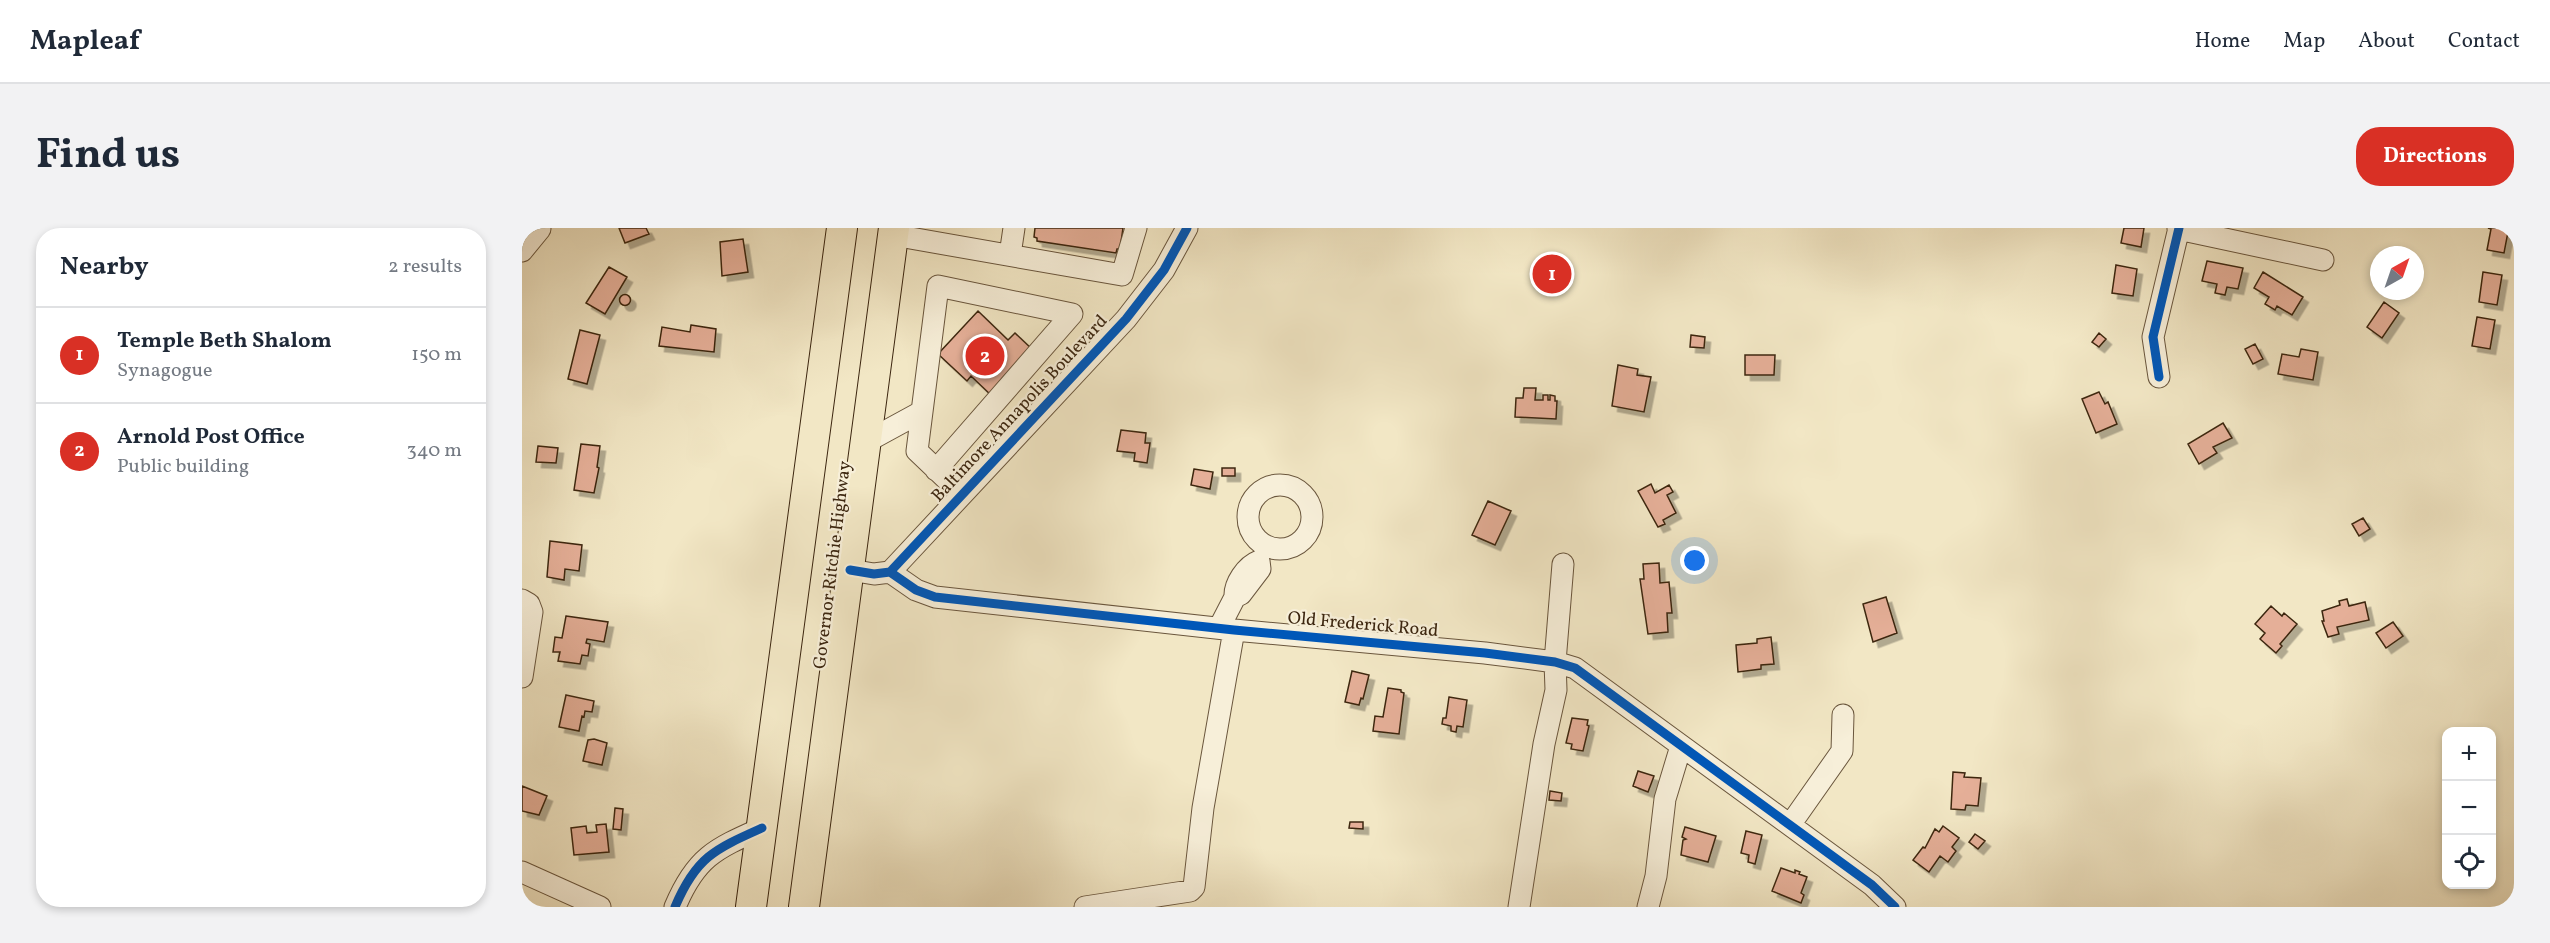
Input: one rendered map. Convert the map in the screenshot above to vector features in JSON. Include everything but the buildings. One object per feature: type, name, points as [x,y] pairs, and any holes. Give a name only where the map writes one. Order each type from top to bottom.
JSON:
[{"type":"highway","name":"Governor Ritchie Highway","points":[[751,907],[842,228]]},
{"type":"highway","name":"Governor Ritchie Highway","points":[[804,907],[893,231]]},
{"type":"street","points":[[1010,255],[1014,228]]},
{"type":"street","points":[[1122,274],[1136,228]]},
{"type":"street","name":"Baltimore Annapolis Boulevard","points":[[890,572],[1126,319],[1172,256],[1186,228]]},
{"type":"street","points":[[2159,377],[2153,337],[2179,228],[2323,260]]},
{"type":"street","points":[[522,251],[540,229]]},
{"type":"street","points":[[893,231],[946,236],[1010,255],[1122,274],[1145,295]]},
{"type":"street","points":[[936,470],[1072,314],[938,286],[926,364],[917,451],[936,470],[962,494]]},
{"type":"street","points":[[866,442],[921,412]]},
{"type":"street","points":[[1085,907],[1190,891],[1194,887],[1226,629],[1235,597],[1241,594],[1260,569],[1263,554]]},
{"type":"street","points":[[1519,907],[1544,744],[1556,690],[1555,662],[1563,564]]},
{"type":"street","points":[[850,570],[874,574],[890,572]]},
{"type":"street","name":"Old Frederick Road","points":[[890,572],[916,590],[935,597],[1226,629],[1485,653],[1555,662],[1575,668],[1592,678],[1872,885],[1895,907]]},
{"type":"street","points":[[522,600],[529,604],[532,612],[522,677]]},
{"type":"street","points":[[1790,825],[1842,752],[1843,715]]},
{"type":"street","points":[[1648,907],[1656,876],[1665,800],[1681,746]]},
{"type":"street","points":[[675,907],[694,870],[719,848],[762,828]]},
{"type":"street","points":[[522,872],[600,907]]},
{"type":"cycle path","points":[[850,570],[874,574],[890,572],[1126,319],[1164,270],[1187,228]]},
{"type":"cycle path","points":[[2159,377],[2153,337],[2179,228]]},
{"type":"cycle path","points":[[890,572],[916,590],[935,597],[1234,630],[1485,653],[1555,662],[1575,668],[1872,885],[1895,907]]},
{"type":"cycle path","points":[[675,907],[699,866],[719,849],[762,828]]},
{"type":"place","name":"Temple Beth Shalom","points":[[1552,274]]},
{"type":"place","name":"Arnold Post Office","points":[[985,356]]}]
